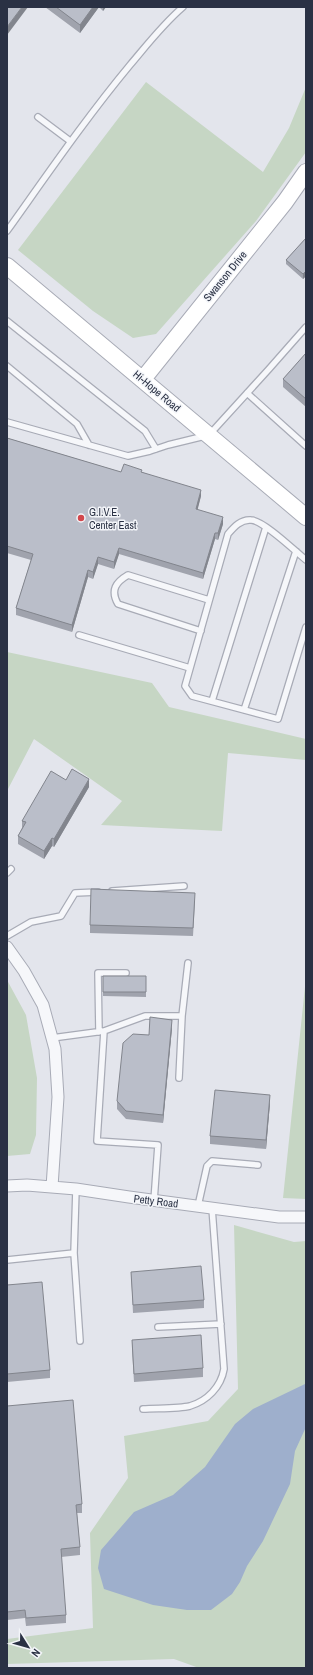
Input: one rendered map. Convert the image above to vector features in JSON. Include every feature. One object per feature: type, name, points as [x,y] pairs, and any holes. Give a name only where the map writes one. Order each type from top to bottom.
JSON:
[{"type":"street","name":"Swanson Drive","points":[[143,379],[285,202],[306,172]]},
{"type":"street","name":"Hi-Hope Road","points":[[7,266],[143,379],[306,518]]},
{"type":"street","points":[[7,948],[24,971],[43,1005],[55,1049],[58,1097],[52,1187]]},
{"type":"street","name":"Petty Road","points":[[7,1186],[27,1185],[76,1189],[154,1201],[279,1217],[306,1217]]},
{"type":"lane","points":[[7,231],[70,141],[121,76],[168,19],[183,7]]},
{"type":"lane","points":[[38,117],[70,141]]},
{"type":"lane","points":[[7,321],[145,431],[156,449]]},
{"type":"lane","points":[[7,422],[128,456],[209,435],[306,327]]},
{"type":"lane","points":[[7,366],[77,424],[89,445]]},
{"type":"lane","points":[[247,393],[306,446]]},
{"type":"lane","points":[[306,560],[261,523],[251,520],[234,526],[228,534],[185,686],[192,696],[278,719],[306,627]]},
{"type":"lane","points":[[212,701],[266,527]]},
{"type":"lane","points":[[244,710],[296,551]]},
{"type":"lane","points":[[201,631],[118,604],[115,597],[114,588],[120,580],[128,574],[209,600]]},
{"type":"lane","points":[[79,635],[190,668]]},
{"type":"lane","points":[[7,936],[31,922],[62,916],[75,893],[184,886]]},
{"type":"lane","points":[[179,1078],[182,1016],[188,963]]},
{"type":"lane","points":[[126,972],[98,973],[102,1032],[97,1141],[158,1145],[154,1201]]},
{"type":"lane","points":[[52,1038],[102,1032],[145,1016],[182,1016]]},
{"type":"lane","points":[[198,1206],[207,1166],[212,1161],[258,1165]]},
{"type":"lane","points":[[76,1189],[74,1253],[80,1341]]},
{"type":"lane","points":[[143,1409],[190,1406],[209,1396],[217,1388],[223,1377],[224,1369],[212,1208]]},
{"type":"lane","points":[[7,1260],[74,1253]]},
{"type":"lane","points":[[158,1327],[221,1324]]},
{"type":"green space","points":[[146,82],[263,172],[289,128],[306,87],[306,152],[256,221],[156,334],[133,338],[93,311],[18,250]]},
{"type":"green space","points":[[7,652],[152,683],[169,707],[306,739],[306,760],[228,753],[222,831],[101,825],[122,801],[34,739],[7,791]]},
{"type":"green space","points":[[306,977],[306,1199],[283,1198]]},
{"type":"green space","points":[[7,980],[26,1015],[37,1078],[36,1135],[30,1154],[7,1156]]},
{"type":"green space","points":[[234,1225],[294,1242],[306,1241],[306,1668],[199,1668],[174,1659],[7,1664],[7,1639],[93,1628],[90,1533],[128,1478],[124,1436],[208,1421],[238,1389]]},
{"type":"water","points":[[305,1384],[306,1427],[295,1451],[290,1484],[263,1541],[232,1594],[211,1610],[187,1610],[153,1605],[104,1589],[98,1568],[101,1550],[134,1512],[173,1495],[205,1467],[235,1424],[253,1409]]},
{"type":"building","points":[[7,7],[22,7],[7,27]]},
{"type":"building","points":[[56,7],[93,7],[80,25]]},
{"type":"building","points":[[306,238],[306,271],[303,274],[286,260]]},
{"type":"building","points":[[306,353],[306,399],[283,379]]},
{"type":"building","points":[[7,438],[121,472],[124,464],[142,470],[141,472],[201,490],[196,509],[223,517],[218,533],[215,533],[203,573],[119,548],[114,562],[98,557],[93,572],[88,570],[72,625],[16,608],[33,554],[7,546]]},
{"type":"building","points":[[72,769],[89,779],[54,839],[52,838],[44,851],[18,836],[26,822],[22,821],[51,771],[66,780]]},
{"type":"building","points":[[91,889],[195,893],[193,928],[90,925]]},
{"type":"building","points":[[103,976],[146,976],[146,992],[103,992]]},
{"type":"building","points":[[150,1017],[172,1020],[163,1115],[126,1111],[117,1101],[123,1043],[133,1034],[149,1035]]},
{"type":"building","points":[[215,1090],[270,1095],[266,1140],[210,1136]]},
{"type":"building","points":[[201,1266],[204,1300],[133,1305],[131,1272]]},
{"type":"building","points":[[42,1282],[50,1370],[7,1374],[7,1285]]},
{"type":"building","points":[[201,1335],[203,1368],[134,1374],[132,1340]]},
{"type":"building","points":[[73,1400],[82,1504],[76,1505],[80,1547],[61,1549],[66,1615],[26,1618],[25,1610],[7,1612],[7,1406]]},
{"type":"place","name":"G.I.V.E. Center East","points":[[81,518]]}]
